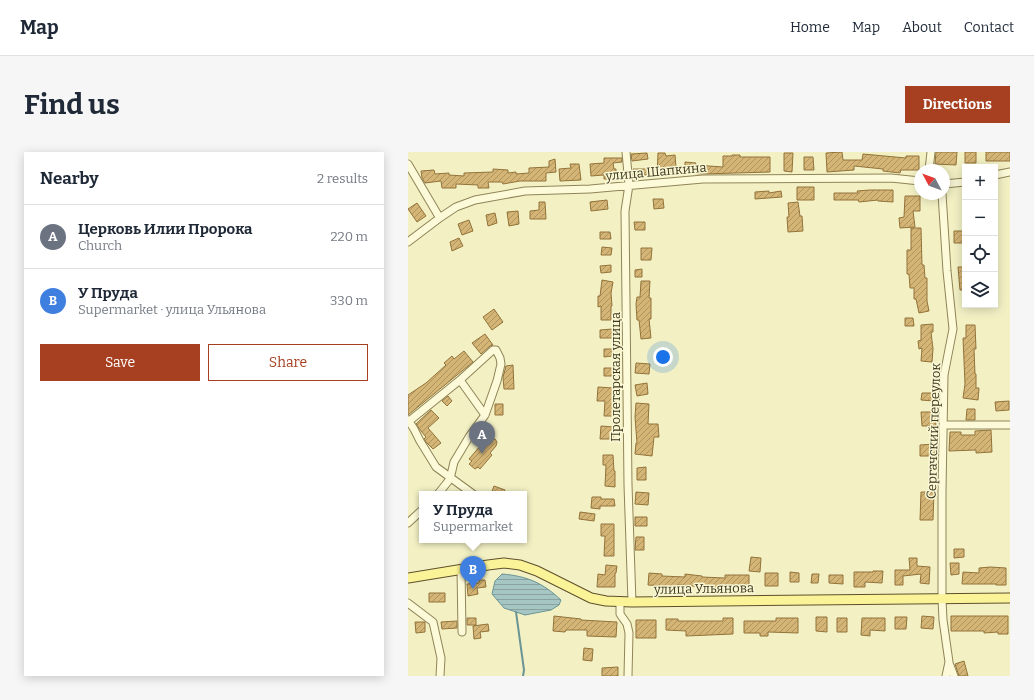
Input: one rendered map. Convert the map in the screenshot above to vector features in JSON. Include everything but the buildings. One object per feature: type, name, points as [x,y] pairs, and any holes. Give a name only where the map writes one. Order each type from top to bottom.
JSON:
[{"type":"main road","name":"улица Ульянова","points":[[408,578],[461,569],[504,564],[522,565],[591,598],[606,602],[1010,598]]},
{"type":"street","name":"Пролетарская улица","points":[[626,152],[629,185],[626,219],[628,486],[632,602]]},
{"type":"street","points":[[929,164],[931,152]]},
{"type":"street","points":[[408,164],[441,217]]},
{"type":"street","points":[[998,174],[1010,172]]},
{"type":"street","name":"улица Шапкина","points":[[408,242],[456,207],[475,200],[525,191],[590,190],[703,178],[891,178],[914,180]]},
{"type":"street","points":[[950,183],[962,182]]},
{"type":"street","name":"Сергачский переулок","points":[[942,200],[947,271],[953,329],[944,375],[943,425],[942,599],[943,620],[949,662]]},
{"type":"street","points":[[440,491],[450,476],[454,462],[469,437],[485,415],[498,381],[501,364],[496,350],[493,350],[460,380],[408,421],[436,467],[450,476],[469,491]]},
{"type":"street","points":[[460,380],[485,415]]},
{"type":"street","points":[[943,425],[1010,426]]},
{"type":"street","points":[[408,523],[419,513]]},
{"type":"street","points":[[461,569],[462,632]]},
{"type":"street","points":[[620,602],[620,614],[629,633],[628,676]]},
{"type":"street","points":[[408,603],[434,622],[441,658],[440,676]]},
{"type":"street","points":[[946,676],[949,662]]},
{"type":"street","points":[[949,662],[954,676]]},
{"type":"water","points":[[502,574],[534,581],[548,589],[561,600],[559,605],[551,610],[525,615],[504,608],[492,594],[495,581]]},
{"type":"waterway","points":[[516,612],[524,670],[523,676]]},
{"type":"place","name":"Церковь Илии Пророка","points":[[482,454]]},
{"type":"place","name":"У Пруда","points":[[473,589]]}]
